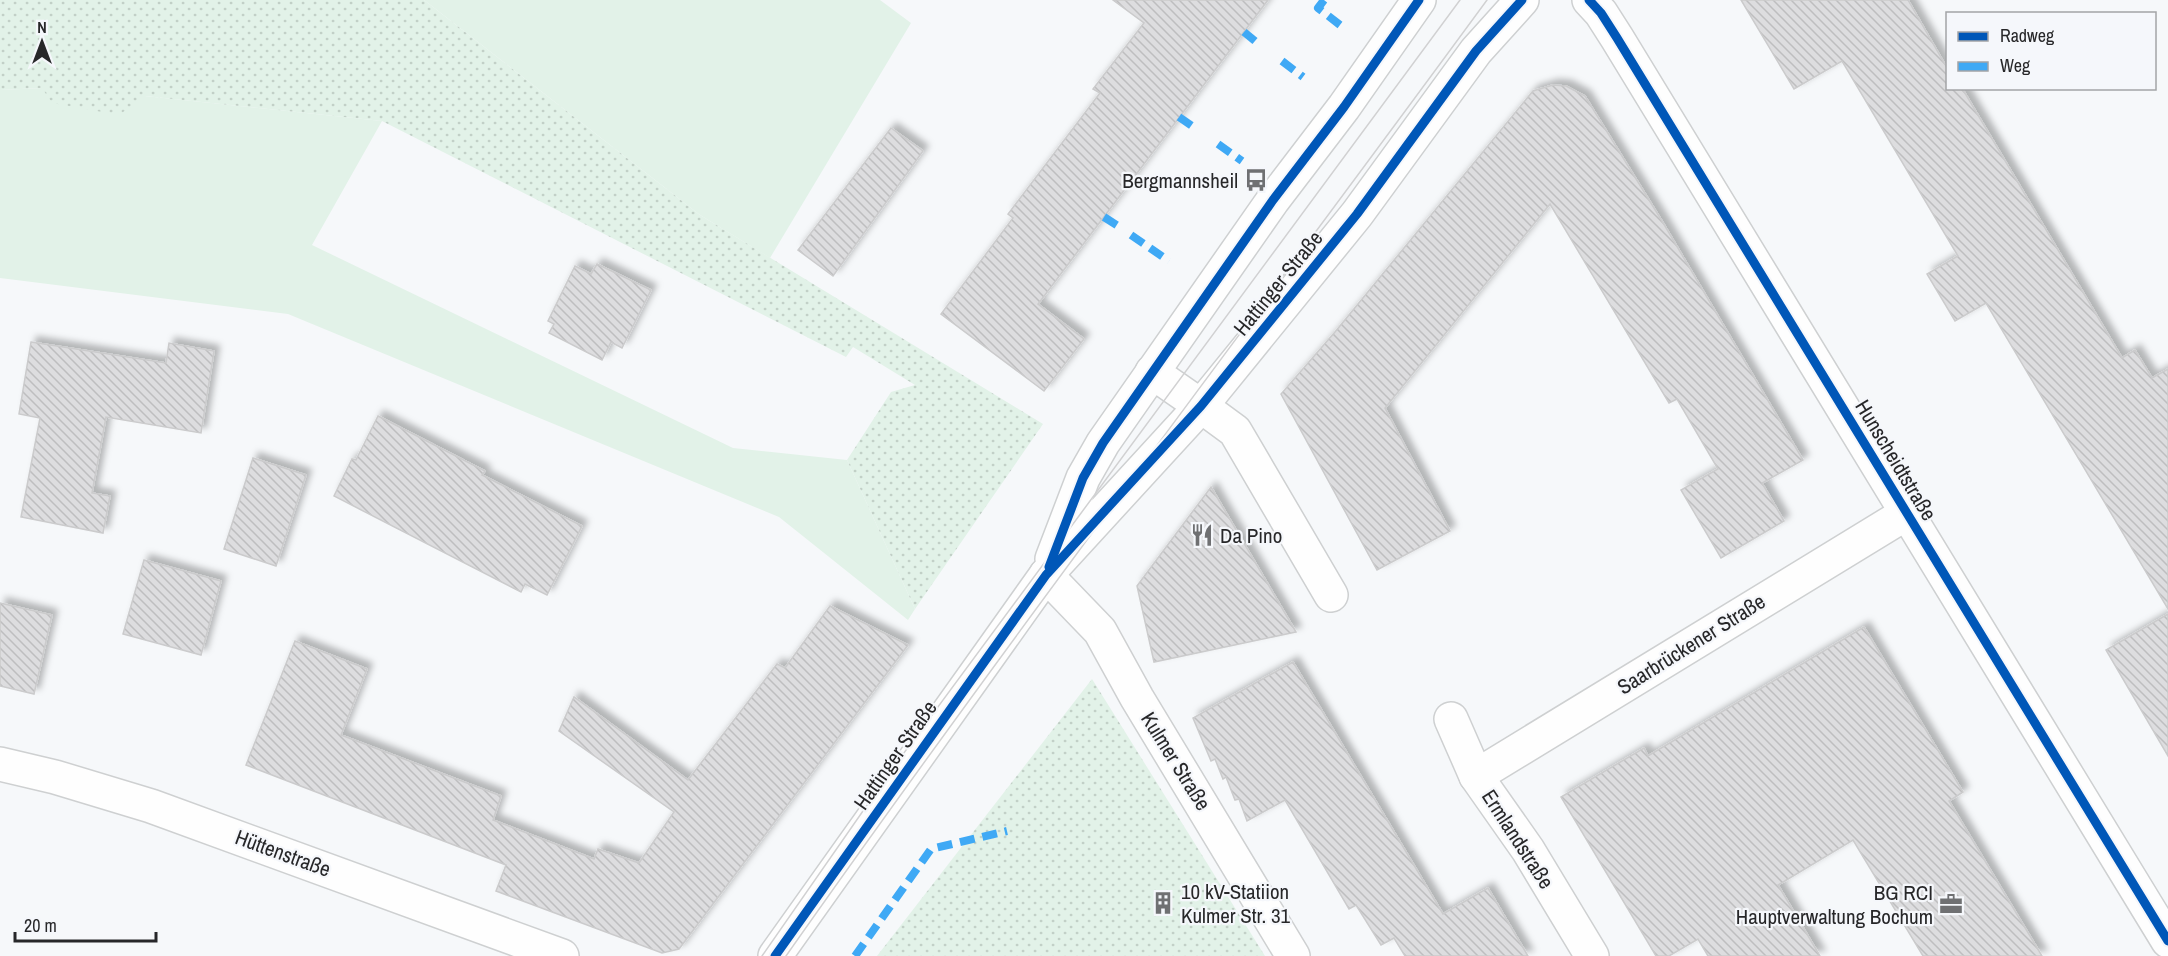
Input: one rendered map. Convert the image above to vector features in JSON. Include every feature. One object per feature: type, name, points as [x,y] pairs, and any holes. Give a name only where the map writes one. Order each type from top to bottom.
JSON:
[{"type":"street","name":"Hattinger Straße","points":[[1046,575],[1083,478],[1103,443],[1273,200],[1344,107],[1419,0]]},
{"type":"street","name":"Hattinger Straße","points":[[775,956],[1046,575],[1201,406],[1357,214],[1476,51],[1522,0]]},
{"type":"street","name":"Hunscheidtstraße","points":[[1589,0],[1612,30],[2168,941]]},
{"type":"street","points":[[1152,372],[1235,431],[1331,596]]},
{"type":"street","name":"Saarbrückener Straße","points":[[1476,776],[1906,513]]},
{"type":"street","name":"Kulmer Straße","points":[[1046,575],[1100,631],[1137,698],[1293,956]]},
{"type":"street","name":"Ermlandstraße","points":[[1451,719],[1476,776],[1527,850],[1592,956]]},
{"type":"street","name":"Hüttenstraße","points":[[0,764],[55,777],[152,806],[562,956]]},
{"type":"shaded area","points":[[0,0],[424,0],[700,215],[1043,424],[915,609],[847,460],[891,392],[915,385],[853,347],[846,357],[382,121],[145,96],[119,115],[52,103],[42,88],[0,90]]},
{"type":"shaded area","points":[[424,0],[880,0],[911,23],[770,258],[700,215]]},
{"type":"shaded area","points":[[42,88],[145,96],[382,121],[312,245],[733,448],[847,460],[915,609],[908,620],[779,517],[288,314],[0,278],[0,90]]},
{"type":"shaded area","points":[[1092,679],[1265,956],[877,956]]},
{"type":"building","points":[[1113,0],[1268,0],[1038,304],[1084,339],[1044,391],[941,314],[1013,218],[1008,214],[1100,93],[1093,89],[1144,23]]},
{"type":"building","points":[[1741,0],[1908,0],[1946,66],[1946,90],[1963,90],[2122,358],[2135,350],[2152,378],[2168,369],[2168,609],[1986,303],[1955,321],[1927,274],[1958,256],[1842,61],[1794,89]]},
{"type":"building","points":[[1553,85],[1566,86],[1585,96],[1662,221],[1803,460],[1762,483],[1784,521],[1721,558],[1681,490],[1718,469],[1677,399],[1669,403],[1550,204],[1385,408],[1450,531],[1377,570],[1281,394],[1335,332],[1533,91]]},
{"type":"building","points":[[891,128],[923,151],[833,276],[798,250]]},
{"type":"building","points":[[597,264],[651,290],[622,348],[611,342],[602,360],[549,333],[554,324],[548,321],[575,266],[591,274]]},
{"type":"building","points":[[31,342],[166,363],[169,343],[214,351],[201,433],[106,417],[92,493],[110,496],[103,533],[21,517],[40,418],[19,414]]},
{"type":"building","points":[[378,416],[485,471],[482,475],[582,526],[547,595],[525,584],[521,592],[334,496],[352,459],[356,460]]},
{"type":"building","points":[[253,458],[306,475],[276,566],[224,549]]},
{"type":"building","points":[[1211,487],[1296,632],[1154,662],[1137,586]]},
{"type":"building","points":[[144,560],[221,581],[201,655],[123,634]]},
{"type":"building","points":[[0,603],[52,615],[34,694],[0,686]]},
{"type":"building","points":[[830,606],[908,645],[679,949],[662,953],[496,891],[506,865],[246,765],[295,641],[367,669],[341,735],[501,796],[493,820],[594,859],[598,849],[639,863],[674,812],[559,731],[574,697],[688,780],[777,664],[785,668]]},
{"type":"building","points":[[2168,614],[2168,756],[2106,650]]},
{"type":"building","points":[[1864,627],[1963,792],[1949,801],[2042,956],[1923,956],[1853,840],[1778,885],[1820,956],[1708,956],[1698,939],[1669,956],[1656,956],[1561,797],[1644,748],[1648,756]]},
{"type":"building","points":[[1293,662],[1443,914],[1488,888],[1528,956],[1405,956],[1394,938],[1381,945],[1356,905],[1349,909],[1285,800],[1247,821],[1239,799],[1235,800],[1226,777],[1223,779],[1215,759],[1211,761],[1193,718]]},
{"type":"tram line","points":[[762,956],[895,765],[1460,0]]},
{"type":"tram line","points":[[786,956],[958,715],[1487,0]]},
{"type":"marked path","points":[[1324,0],[1318,8],[1340,25]]},
{"type":"marked path","points":[[1244,32],[1255,41]]},
{"type":"marked path","points":[[1282,61],[1303,77]]},
{"type":"marked path","points":[[1179,117],[1192,126]]},
{"type":"marked path","points":[[1218,144],[1242,161]]},
{"type":"marked path","points":[[1104,217],[1123,229]]},
{"type":"marked path","points":[[1131,235],[1169,261]]},
{"type":"marked path","points":[[855,956],[931,849],[1007,831]]},
{"type":"cycle path","points":[[1049,567],[1083,478],[1103,443],[1273,200],[1344,107],[1419,0]]},
{"type":"cycle path","points":[[775,956],[1046,575],[1201,406],[1357,214],[1476,51],[1522,0]]},
{"type":"cycle path","points":[[1589,0],[1601,13],[1617,38],[2168,941]]},
{"type":"place","name":"Bergmannsheil","points":[[1256,180]]},
{"type":"place","name":"Da Pino","points":[[1202,535]]},
{"type":"place","name":"10 kV-Statiion Kulmer Str. 31","points":[[1163,903]]},
{"type":"place","name":"BG RCI Hauptverwaltung Bochum","points":[[1951,904]]}]
